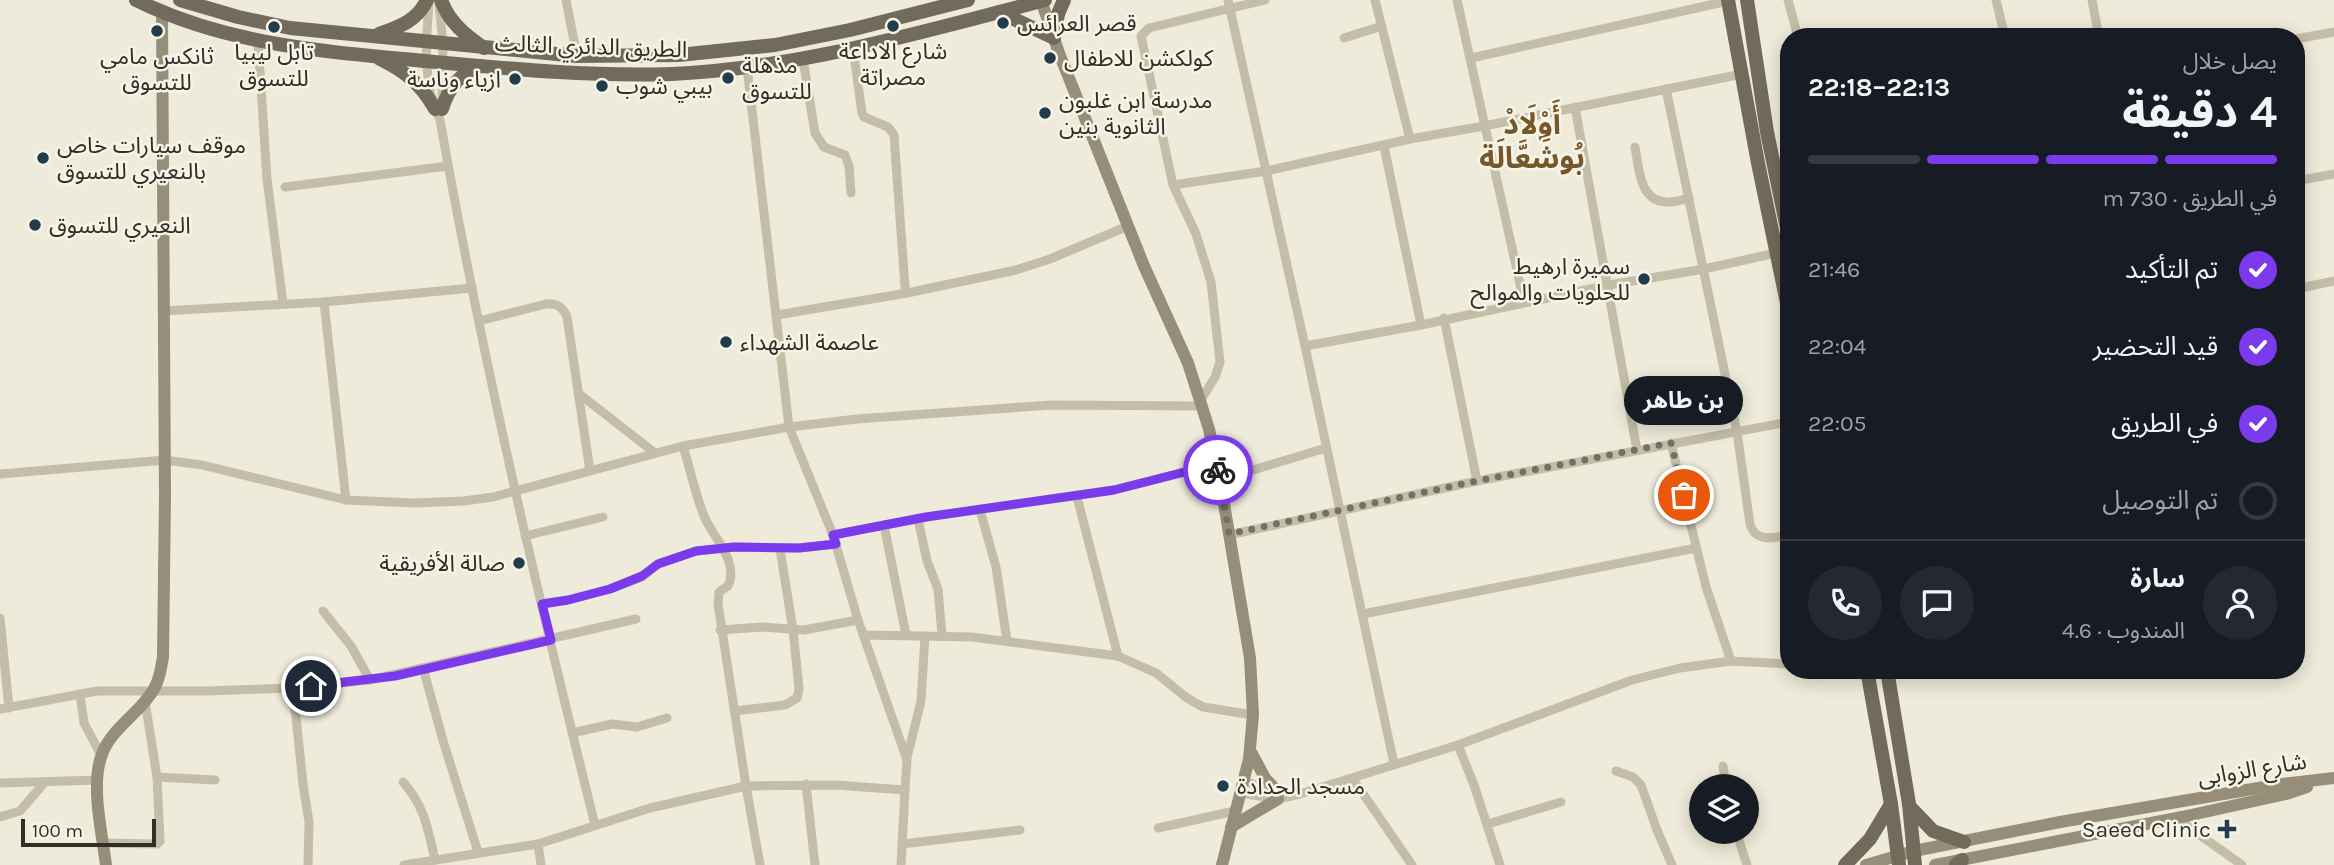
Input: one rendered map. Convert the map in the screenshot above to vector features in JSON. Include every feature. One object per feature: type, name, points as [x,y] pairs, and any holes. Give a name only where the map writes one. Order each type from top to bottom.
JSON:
[{"type":"main road","name":"الطريق الدائري الثالث","points":[[136,0],[162,13],[258,42],[426,61],[634,74],[747,67],[803,59],[1042,0]]},
{"type":"main road","name":"الطريق الدائري الثالث","points":[[180,0],[238,17],[290,28],[577,56],[679,55],[775,45],[850,30],[968,0]]},
{"type":"main road","points":[[374,36],[408,23],[428,0]]},
{"type":"main road","points":[[440,0],[459,29],[485,49]]},
{"type":"main road","points":[[999,12],[1054,38],[1058,14],[1064,0]]},
{"type":"main road","points":[[1747,0],[1765,120],[1780,194]]},
{"type":"main road","points":[[1728,1],[1780,271]]},
{"type":"main road","points":[[372,56],[414,80],[439,113]]},
{"type":"main road","points":[[439,113],[450,88],[458,78],[481,65]]},
{"type":"main road","points":[[1869,679],[1898,860]]},
{"type":"main road","points":[[1888,679],[1915,858]]},
{"type":"main road","points":[[1844,865],[1870,839],[1891,804]]},
{"type":"main road","points":[[1909,804],[1933,831],[1964,842]]},
{"type":"street","points":[[428,0],[426,61],[439,113],[472,288],[525,536],[595,825]]},
{"type":"street","points":[[439,113],[443,62],[440,0]]},
{"type":"street","points":[[566,0],[577,56]]},
{"type":"street","points":[[1042,0],[1054,38],[1144,266],[1188,363],[1202,403],[1220,480],[1250,658],[1254,715],[1250,750],[1222,865]]},
{"type":"street","points":[[1202,403],[1219,369],[1220,355],[1211,282],[1205,258],[1173,185],[1141,40],[1142,33],[1149,28],[1229,5],[1265,0]]},
{"type":"street","points":[[1375,0],[1410,139]]},
{"type":"street","points":[[1457,0],[1524,302]]},
{"type":"street","points":[[1788,0],[1796,28]]},
{"type":"street","points":[[1996,0],[2003,28]]},
{"type":"street","points":[[2092,0],[2097,28]]},
{"type":"street","points":[[1471,58],[1728,1]]},
{"type":"street","points":[[1229,5],[1306,346],[1394,764]]},
{"type":"street","points":[[106,865],[98,780],[101,755],[116,731],[149,696],[159,678],[163,657],[165,460],[162,13]]},
{"type":"street","points":[[1344,38],[1382,26]]},
{"type":"street","points":[[2305,37],[2334,32]]},
{"type":"street","points":[[258,42],[267,179],[283,303]]},
{"type":"street","points":[[853,48],[862,113],[864,117],[888,127],[894,135],[905,287]]},
{"type":"street","points":[[803,59],[814,133],[824,147],[845,155],[849,166],[851,193]]},
{"type":"street","points":[[747,67],[789,427],[834,540],[858,620],[907,760]]},
{"type":"street","points":[[1173,185],[1266,171],[1410,139],[1742,74]]},
{"type":"street","points":[[1666,89],[1737,432],[1752,530],[1763,538],[1780,536]]},
{"type":"street","points":[[1576,107],[1637,450]]},
{"type":"street","points":[[1384,146],[1421,325]]},
{"type":"street","points":[[1635,147],[1643,188],[1650,195],[1664,202],[1689,198]]},
{"type":"street","points":[[285,187],[448,166]]},
{"type":"street","points":[[2305,179],[2334,174]]},
{"type":"street","points":[[777,315],[907,293],[1016,270],[1128,226]]},
{"type":"street","points":[[1306,346],[1421,325],[1609,285],[1704,270],[1776,253]]},
{"type":"street","points":[[2305,287],[2334,281]]},
{"type":"street","points":[[163,311],[324,302],[472,288]]},
{"type":"street","points":[[324,302],[346,500]]},
{"type":"street","points":[[479,321],[546,304],[562,307],[567,317],[590,471]]},
{"type":"street","points":[[1444,318],[1477,481]]},
{"type":"street","points":[[579,393],[655,453]]},
{"type":"street","points":[[0,474],[165,460],[214,468],[346,500],[377,503],[464,502],[493,497],[683,446],[789,427],[857,419],[1051,405],[1202,403]]},
{"type":"street","points":[[1229,534],[1477,481],[1780,424]]},
{"type":"street","points":[[1671,443],[1712,607],[1731,661]]},
{"type":"street","points":[[683,446],[704,517],[723,548],[730,573],[731,583],[721,589],[718,595],[720,631],[760,865]]},
{"type":"street","points":[[1220,480],[1326,448]]},
{"type":"street","points":[[542,604],[610,589],[642,576],[658,564],[696,551],[780,548],[834,540],[884,525],[1129,487],[1216,464]]},
{"type":"street","points":[[1077,496],[1118,656]]},
{"type":"street","points":[[980,510],[996,567],[1007,641]]},
{"type":"street","points":[[525,536],[603,517]]},
{"type":"street","points":[[918,519],[927,561],[938,589],[942,635]]},
{"type":"street","points":[[884,525],[906,635]]},
{"type":"street","points":[[734,711],[785,705],[797,698],[799,689],[793,630],[780,548]]},
{"type":"street","points":[[1363,614],[1696,548]]},
{"type":"street","points":[[323,611],[351,646],[370,680]]},
{"type":"street","points":[[0,618],[4,709],[97,691],[149,696],[293,688],[370,680],[636,619]]},
{"type":"street","points":[[720,631],[762,627],[804,631],[858,620]]},
{"type":"street","points":[[863,635],[942,635],[1118,656],[1156,673],[1202,707],[1254,715]]},
{"type":"street","points":[[901,865],[907,760],[921,701],[925,636]]},
{"type":"street","points":[[1242,787],[1278,796],[1294,795],[1458,745],[1632,680],[1680,668],[1731,661],[1780,664]]},
{"type":"street","points":[[423,668],[443,744],[478,852]]},
{"type":"street","points":[[293,688],[309,822],[308,865]]},
{"type":"street","points":[[80,694],[84,723],[101,755]]},
{"type":"street","points":[[104,843],[157,844],[160,841],[149,696]]},
{"type":"street","points":[[572,733],[612,724],[637,727],[667,718]]},
{"type":"street","points":[[1458,745],[1488,824],[1500,865]]},
{"type":"street","points":[[1250,750],[1278,796]]},
{"type":"street","points":[[1723,766],[1724,774]]},
{"type":"street","points":[[1616,771],[1633,777],[1641,785],[1672,865]]},
{"type":"street","points":[[157,777],[215,780]]},
{"type":"street","name":"شارع الزوابى","points":[[1935,865],[1959,863],[2182,817],[2286,794],[2332,778]]},
{"type":"street","name":"شارع الزوابى","points":[[1867,865],[1915,858],[1964,842],[2060,821],[2332,778]]},
{"type":"street","points":[[1353,779],[1412,865]]},
{"type":"street","points":[[0,783],[98,780]]},
{"type":"street","points":[[0,817],[20,811],[45,782]]},
{"type":"street","points":[[403,782],[417,798],[425,815],[435,860]]},
{"type":"street","points":[[404,865],[538,844],[650,808],[746,786],[806,784],[905,790]]},
{"type":"street","points":[[806,784],[816,865]]},
{"type":"street","points":[[1231,827],[1278,796]]},
{"type":"street","points":[[1488,824],[1560,802]]},
{"type":"street","points":[[1158,828],[1235,811]]},
{"type":"street","points":[[2182,817],[2187,827],[2242,865]]},
{"type":"street","points":[[2060,821],[2062,840]]},
{"type":"street","points":[[902,844],[1020,830]]},
{"type":"street","points":[[538,844],[541,865]]},
{"type":"street","points":[[1740,844],[1747,865]]},
{"type":"way so far","points":[[1218,470],[1229,534],[1671,443],[1684,495]]},
{"type":"place","name":"قصر العرائس","points":[[1003,23]]},
{"type":"place","name":"شارع الاداعة مصراتة","points":[[893,26]]},
{"type":"place","name":"تابل ليبيا للتسوق","points":[[274,27]]},
{"type":"place","name":"ثانكس مامي للتسوق","points":[[157,31]]},
{"type":"place","name":"كولكشن للاطفال","points":[[1050,58]]},
{"type":"place","name":"مذهلة للتسوق","points":[[728,78]]},
{"type":"place","name":"ازياء وناسة","points":[[515,79]]},
{"type":"place","name":"بيبي شوب","points":[[602,86]]},
{"type":"place","name":"مدرسة ابن غلبون الثانوية بنين","points":[[1045,113]]},
{"type":"place","name":"موقف سيارات خاص بالنعيري للتسوق","points":[[43,158]]},
{"type":"place","name":"النعيري للتسوق","points":[[35,225]]},
{"type":"place","name":"سميرة ارهيط للحلويات والموالح","points":[[1644,279]]},
{"type":"place","name":"عاصمة الشهداء","points":[[726,342]]},
{"type":"place","name":"بن طاهر","points":[[1684,495]]},
{"type":"place","name":"صالة الأفريقية","points":[[519,563]]},
{"type":"place","name":"مسجد الحدادة","points":[[1223,786]]},
{"type":"place","name":"Saeed Clinic","points":[[2227,829]]},
{"type":"district","name":"أَوْلَادْ بُوشَعَّالَة","points":[[1532,141]]},
{"type":"route","points":[[311,686],[395,676],[480,654],[551,640],[542,604],[568,600],[626,584],[642,576],[652,566],[696,551],[734,547],[799,548],[836,544],[833,535],[926,517],[1114,490],[1216,464],[1218,470]]}]
